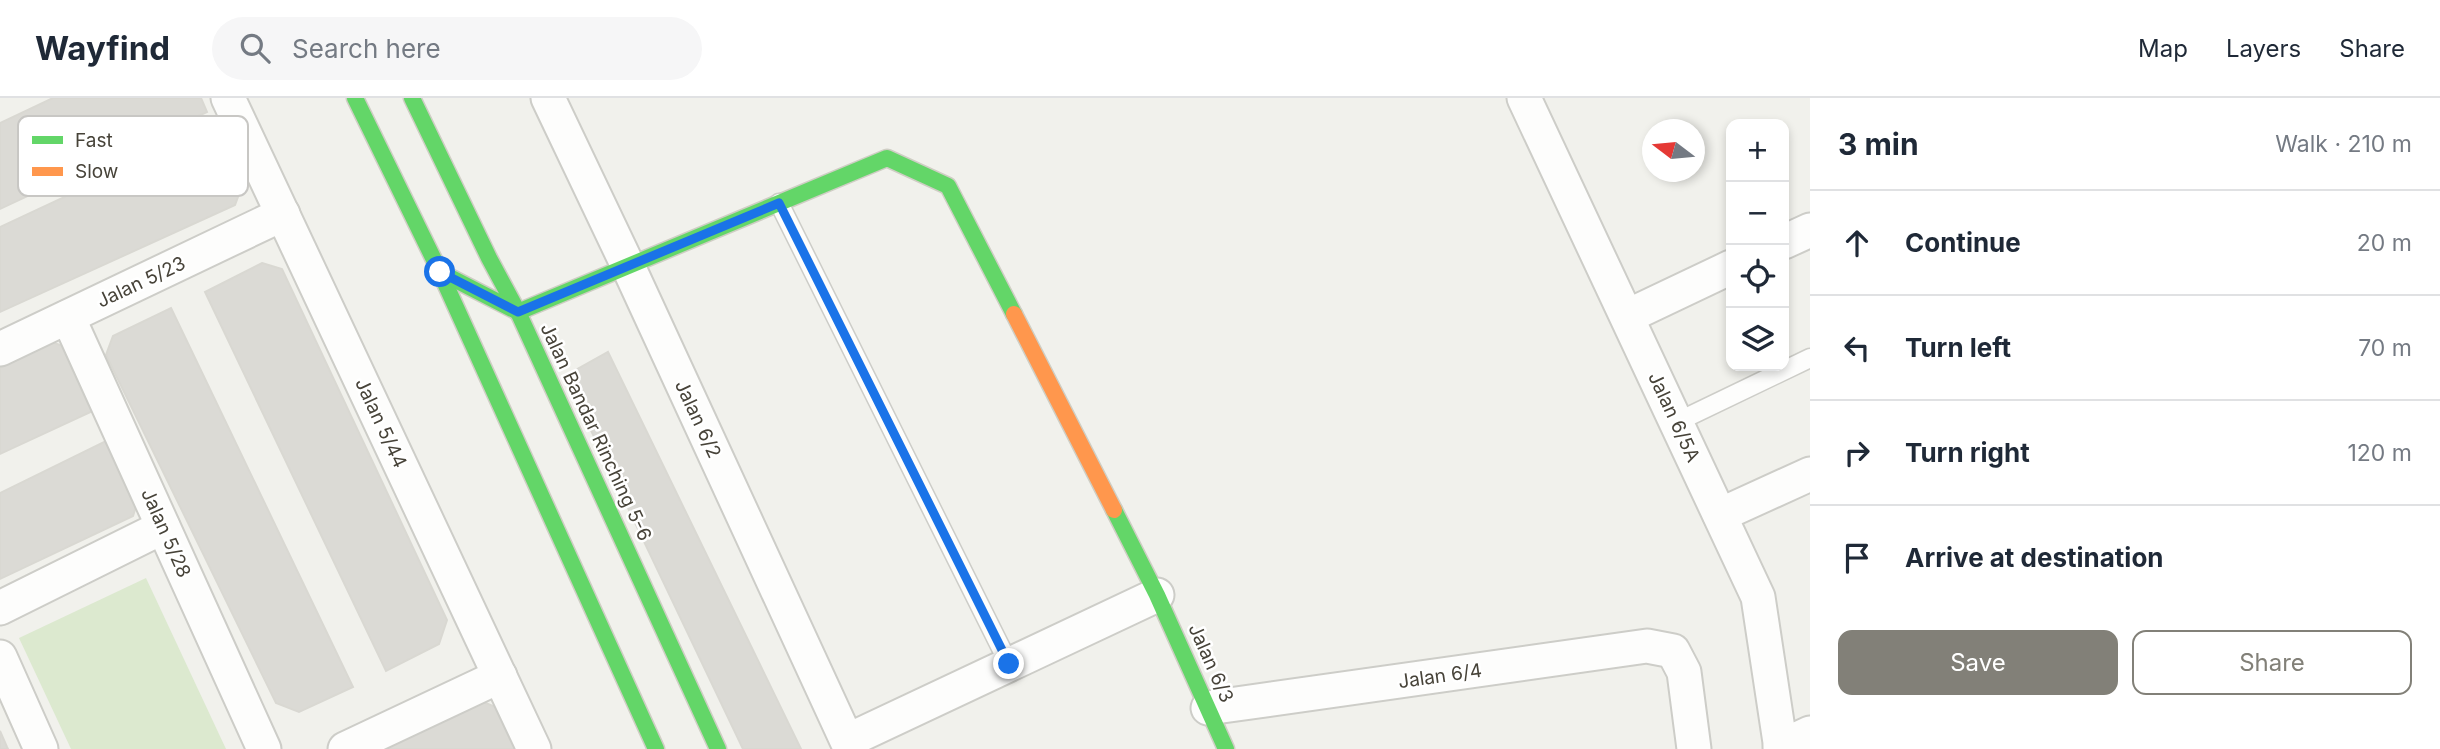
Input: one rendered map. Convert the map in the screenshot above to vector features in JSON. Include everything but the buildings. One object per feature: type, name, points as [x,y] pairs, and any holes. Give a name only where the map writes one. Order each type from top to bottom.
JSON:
[{"type":"street","name":"Jalan 5/44","points":[[228,98],[237,116]]},
{"type":"street","points":[[355,98],[440,272],[656,749]]},
{"type":"street","name":"Jalan Bandar Rinching 5-6","points":[[412,98],[488,258],[518,312],[718,749]]},
{"type":"street","name":"Jalan 6/2","points":[[548,98],[847,741],[1009,664]]},
{"type":"street","name":"Jalan 6/5A","points":[[1529,100],[1758,597],[1781,748]]},
{"type":"street","name":"Jalan 5/44","points":[[248,140],[534,749]]},
{"type":"street","name":"Jalan 6/3","points":[[518,312],[887,158],[948,186],[1157,595],[1226,749]]},
{"type":"street","name":"Jalan 5/23","points":[[0,349],[283,214]]},
{"type":"street","points":[[1789,240],[1810,230]]},
{"type":"street","points":[[488,258],[511,269]]},
{"type":"street","points":[[1628,316],[1726,269]]},
{"type":"street","points":[[440,272],[518,312],[512,336]]},
{"type":"street","points":[[544,282],[578,287],[567,307]]},
{"type":"street","name":"Jalan 5/28","points":[[68,317],[264,749]]},
{"type":"street","points":[[546,374],[551,351]]},
{"type":"street","points":[[497,396],[504,369]]},
{"type":"street","points":[[1720,515],[1810,474]]},
{"type":"street","points":[[0,608],[163,527]]},
{"type":"street","points":[[1009,664],[1157,595]]},
{"type":"street","name":"Jalan 6/4","points":[[1208,708],[1647,646],[1673,651],[1684,672],[1694,749]]},
{"type":"street","points":[[0,657],[41,749]]},
{"type":"street","points":[[345,749],[500,676]]},
{"type":"street","points":[[1781,748],[1810,733]]},
{"type":"lane","points":[[779,203],[1009,664]]},
{"type":"lane","points":[[1677,422],[1810,358]]},
{"type":"green space","points":[[146,578],[226,749],[71,749],[19,638]]},
{"type":"traffic: fast","points":[[355,98],[440,272],[656,749]]},
{"type":"traffic: fast","points":[[412,98],[518,312],[718,749]]},
{"type":"traffic: fast","points":[[440,272],[518,312],[887,158],[948,186],[1014,314]]},
{"type":"traffic: fast","points":[[1114,510],[1157,595],[1226,749]]},
{"type":"traffic: slow","points":[[1014,314],[1114,510]]},
{"type":"route","points":[[440,272],[518,312],[779,203],[1009,664]]}]
